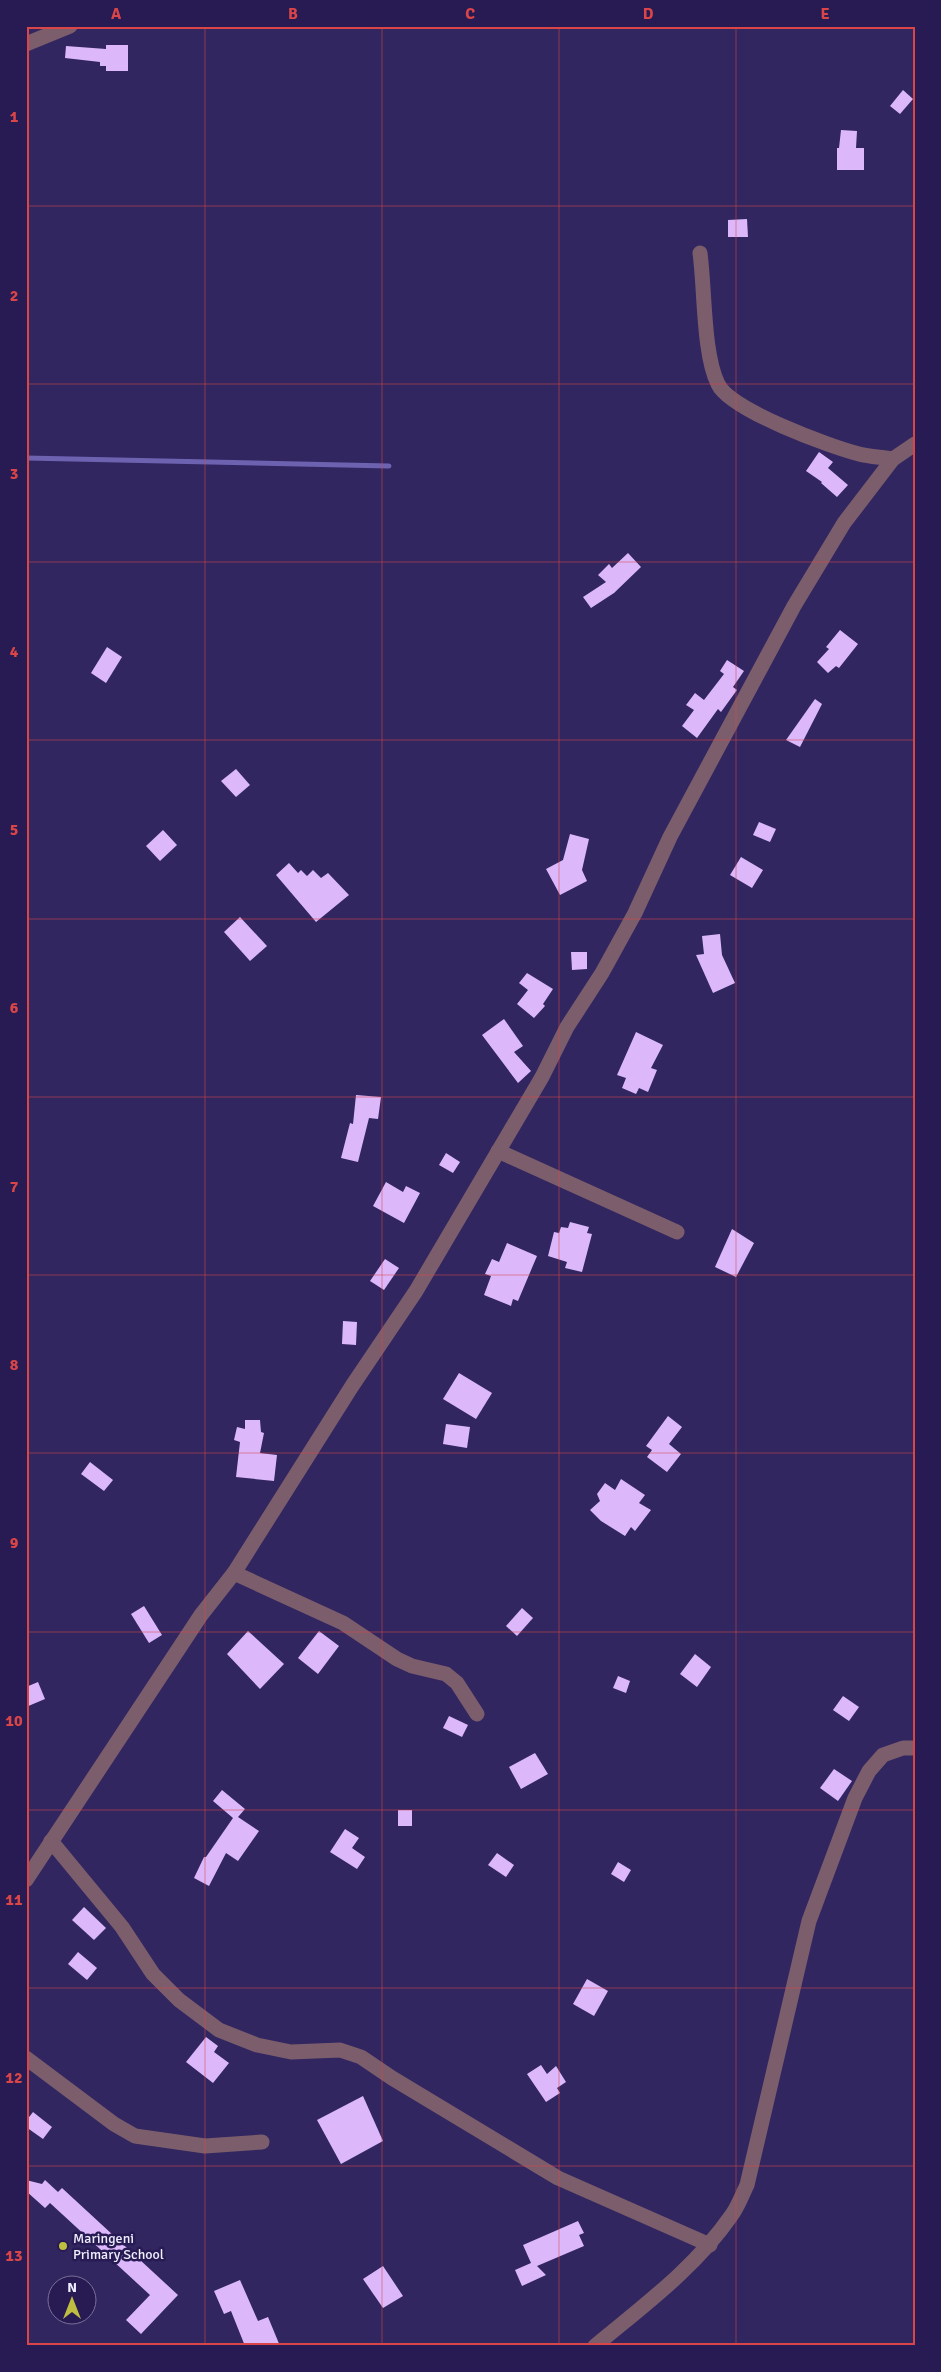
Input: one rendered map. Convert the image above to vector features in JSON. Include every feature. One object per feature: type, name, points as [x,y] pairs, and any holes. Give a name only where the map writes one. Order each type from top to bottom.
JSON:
[{"type":"street","points":[[26,44],[70,26]]},
{"type":"street","points":[[700,253],[711,363],[719,386],[740,406],[824,443],[860,454],[893,459]]},
{"type":"street","points":[[26,1880],[164,1674],[201,1615],[234,1573],[352,1386],[416,1291],[542,1077],[567,1028],[602,973],[636,912],[670,837],[794,606],[844,523],[893,459],[915,444]]},
{"type":"street","points":[[498,1151],[677,1232]]},
{"type":"street","points":[[234,1573],[343,1624],[397,1659],[412,1666],[446,1674],[457,1683],[477,1714]]},
{"type":"street","points":[[595,2346],[676,2278],[710,2244],[733,2215],[747,2185],[809,1921],[855,1798],[869,1771],[883,1755],[903,1748],[915,1748]]},
{"type":"street","points":[[51,1841],[122,1927],[153,1974],[179,2000],[219,2030],[257,2045],[291,2052],[340,2050],[361,2056],[392,2078],[558,2178],[710,2244]]},
{"type":"street","points":[[26,2058],[114,2124],[135,2136],[205,2146],[262,2142]]},
{"type":"building","points":[[106,45],[128,45],[128,71],[106,71],[106,66],[100,66],[100,62],[65,58],[66,46],[106,49]]},
{"type":"building","points":[[903,90],[913,99],[900,114],[890,106]]},
{"type":"building","points":[[841,130],[857,131],[856,148],[864,148],[864,170],[837,170],[837,148],[839,148]]},
{"type":"building","points":[[747,219],[748,237],[728,237],[728,220]]},
{"type":"building","points":[[819,452],[833,462],[828,468],[848,485],[837,497],[822,482],[806,471]]},
{"type":"building","points":[[628,553],[641,567],[614,593],[591,608],[583,597],[606,582],[598,575],[609,564],[612,568]]},
{"type":"building","points":[[840,630],[858,644],[839,668],[836,666],[828,673],[817,662],[829,649],[826,647]]},
{"type":"building","points":[[107,647],[122,657],[106,683],[91,673]]},
{"type":"building","points":[[727,660],[744,671],[733,687],[737,690],[721,712],[718,709],[697,738],[682,726],[694,710],[686,705],[695,693],[704,700],[724,674],[720,671]]},
{"type":"building","points":[[815,699],[822,704],[800,747],[786,740]]},
{"type":"building","points":[[236,769],[250,785],[236,797],[221,781]]},
{"type":"building","points":[[759,822],[776,829],[770,842],[753,835]]},
{"type":"building","points":[[163,830],[177,845],[160,861],[146,846]]},
{"type":"building","points":[[570,834],[589,839],[582,870],[587,881],[560,895],[546,869],[563,860]]},
{"type":"building","points":[[741,857],[763,870],[752,888],[730,875]]},
{"type":"building","points":[[289,863],[298,873],[301,870],[307,876],[313,870],[321,878],[328,873],[349,895],[316,922],[276,875]]},
{"type":"building","points":[[240,917],[267,946],[250,961],[224,932]]},
{"type":"building","points":[[720,934],[722,955],[735,983],[713,993],[696,955],[704,954],[702,936]]},
{"type":"building","points":[[571,952],[587,952],[587,969],[572,970]]},
{"type":"building","points":[[527,973],[553,989],[543,1004],[545,1006],[534,1018],[517,1004],[528,990],[519,983]]},
{"type":"building","points":[[504,1019],[523,1046],[514,1052],[531,1071],[518,1083],[482,1035]]},
{"type":"building","points":[[636,1032],[663,1045],[651,1068],[657,1070],[648,1092],[639,1088],[636,1094],[622,1088],[626,1078],[617,1075]]},
{"type":"building","points":[[356,1095],[381,1097],[378,1119],[369,1118],[358,1162],[341,1158],[350,1123],[353,1124]]},
{"type":"building","points":[[446,1153],[460,1162],[453,1173],[439,1165]]},
{"type":"building","points":[[386,1182],[403,1192],[406,1186],[420,1193],[404,1223],[373,1206]]},
{"type":"building","points":[[570,1222],[589,1227],[587,1233],[592,1234],[582,1272],[565,1268],[567,1262],[548,1256],[554,1232],[559,1233],[561,1227],[568,1228]]},
{"type":"building","points":[[732,1229],[754,1243],[736,1277],[715,1267]]},
{"type":"building","points":[[507,1243],[537,1256],[518,1301],[513,1299],[511,1306],[484,1295],[491,1276],[485,1274],[492,1259],[499,1262]]},
{"type":"building","points":[[385,1259],[399,1268],[384,1290],[370,1281]]},
{"type":"building","points":[[343,1321],[357,1322],[356,1345],[342,1344]]},
{"type":"building","points":[[459,1373],[492,1393],[476,1419],[443,1399]]},
{"type":"building","points":[[668,1416],[682,1427],[669,1444],[681,1454],[667,1472],[647,1457],[652,1450],[646,1446]]},
{"type":"building","points":[[245,1420],[260,1420],[261,1432],[264,1433],[260,1453],[277,1455],[274,1481],[236,1477],[240,1442],[234,1440],[237,1427],[245,1429]]},
{"type":"building","points":[[446,1424],[470,1427],[467,1448],[443,1444]]},
{"type":"building","points":[[90,1462],[113,1480],[104,1491],[81,1474]]},
{"type":"building","points":[[621,1479],[645,1495],[639,1503],[651,1510],[635,1531],[631,1527],[625,1536],[601,1521],[590,1510],[600,1501],[597,1494],[605,1483],[615,1490]]},
{"type":"building","points":[[144,1606],[162,1635],[149,1643],[131,1614]]},
{"type":"building","points":[[522,1608],[533,1618],[517,1636],[506,1626]]},
{"type":"building","points":[[248,1631],[284,1664],[260,1689],[227,1654]]},
{"type":"building","points":[[319,1631],[339,1646],[318,1674],[298,1658]]},
{"type":"building","points":[[695,1654],[711,1667],[697,1687],[680,1674]]},
{"type":"building","points":[[618,1676],[630,1681],[626,1693],[613,1688]]},
{"type":"building","points":[[38,1682],[45,1699],[26,1707],[26,1687]]},
{"type":"building","points":[[843,1696],[859,1707],[849,1721],[833,1710]]},
{"type":"building","points":[[449,1716],[468,1725],[462,1737],[443,1728]]},
{"type":"building","points":[[535,1753],[548,1774],[521,1789],[509,1767]]},
{"type":"building","points":[[834,1769],[852,1781],[838,1801],[820,1788]]},
{"type":"building","points":[[222,1790],[245,1809],[238,1817],[259,1831],[238,1861],[226,1853],[209,1886],[194,1878],[204,1857],[206,1857],[233,1818],[213,1801]]},
{"type":"building","points":[[398,1810],[412,1810],[412,1826],[398,1826]]},
{"type":"building","points":[[345,1829],[359,1838],[352,1848],[365,1857],[357,1869],[330,1852]]},
{"type":"building","points":[[497,1853],[514,1865],[506,1877],[488,1865]]},
{"type":"building","points":[[618,1862],[631,1870],[624,1882],[611,1874]]},
{"type":"building","points":[[84,1907],[106,1928],[94,1940],[72,1920]]},
{"type":"building","points":[[78,1952],[97,1968],[87,1980],[68,1964]]},
{"type":"building","points":[[587,1979],[608,1991],[594,2016],[573,2004]]},
{"type":"building","points":[[206,2037],[218,2046],[214,2052],[229,2063],[213,2083],[186,2062]]},
{"type":"building","points":[[541,2065],[547,2074],[556,2066],[566,2082],[557,2088],[560,2093],[546,2102],[527,2074]]},
{"type":"building","points":[[363,2096],[383,2141],[341,2164],[317,2120]]},
{"type":"building","points":[[33,2112],[52,2127],[43,2139],[26,2127],[26,2121]]},
{"type":"building","points":[[26,2180],[42,2184],[45,2180],[58,2192],[62,2188],[178,2295],[141,2334],[126,2320],[150,2295],[50,2203],[45,2208],[26,2191]]},
{"type":"building","points":[[578,2221],[584,2233],[579,2235],[584,2246],[537,2266],[546,2275],[522,2286],[515,2270],[531,2263],[523,2245]]},
{"type":"building","points":[[383,2266],[403,2296],[383,2308],[363,2279]]},
{"type":"building","points":[[240,2280],[258,2321],[268,2317],[280,2346],[245,2346],[231,2311],[224,2314],[214,2291]]},
{"type":"waterway","points":[[26,458],[389,466]]},
{"type":"place","name":"Maringeni Primary School","points":[[63,2246]]}]
